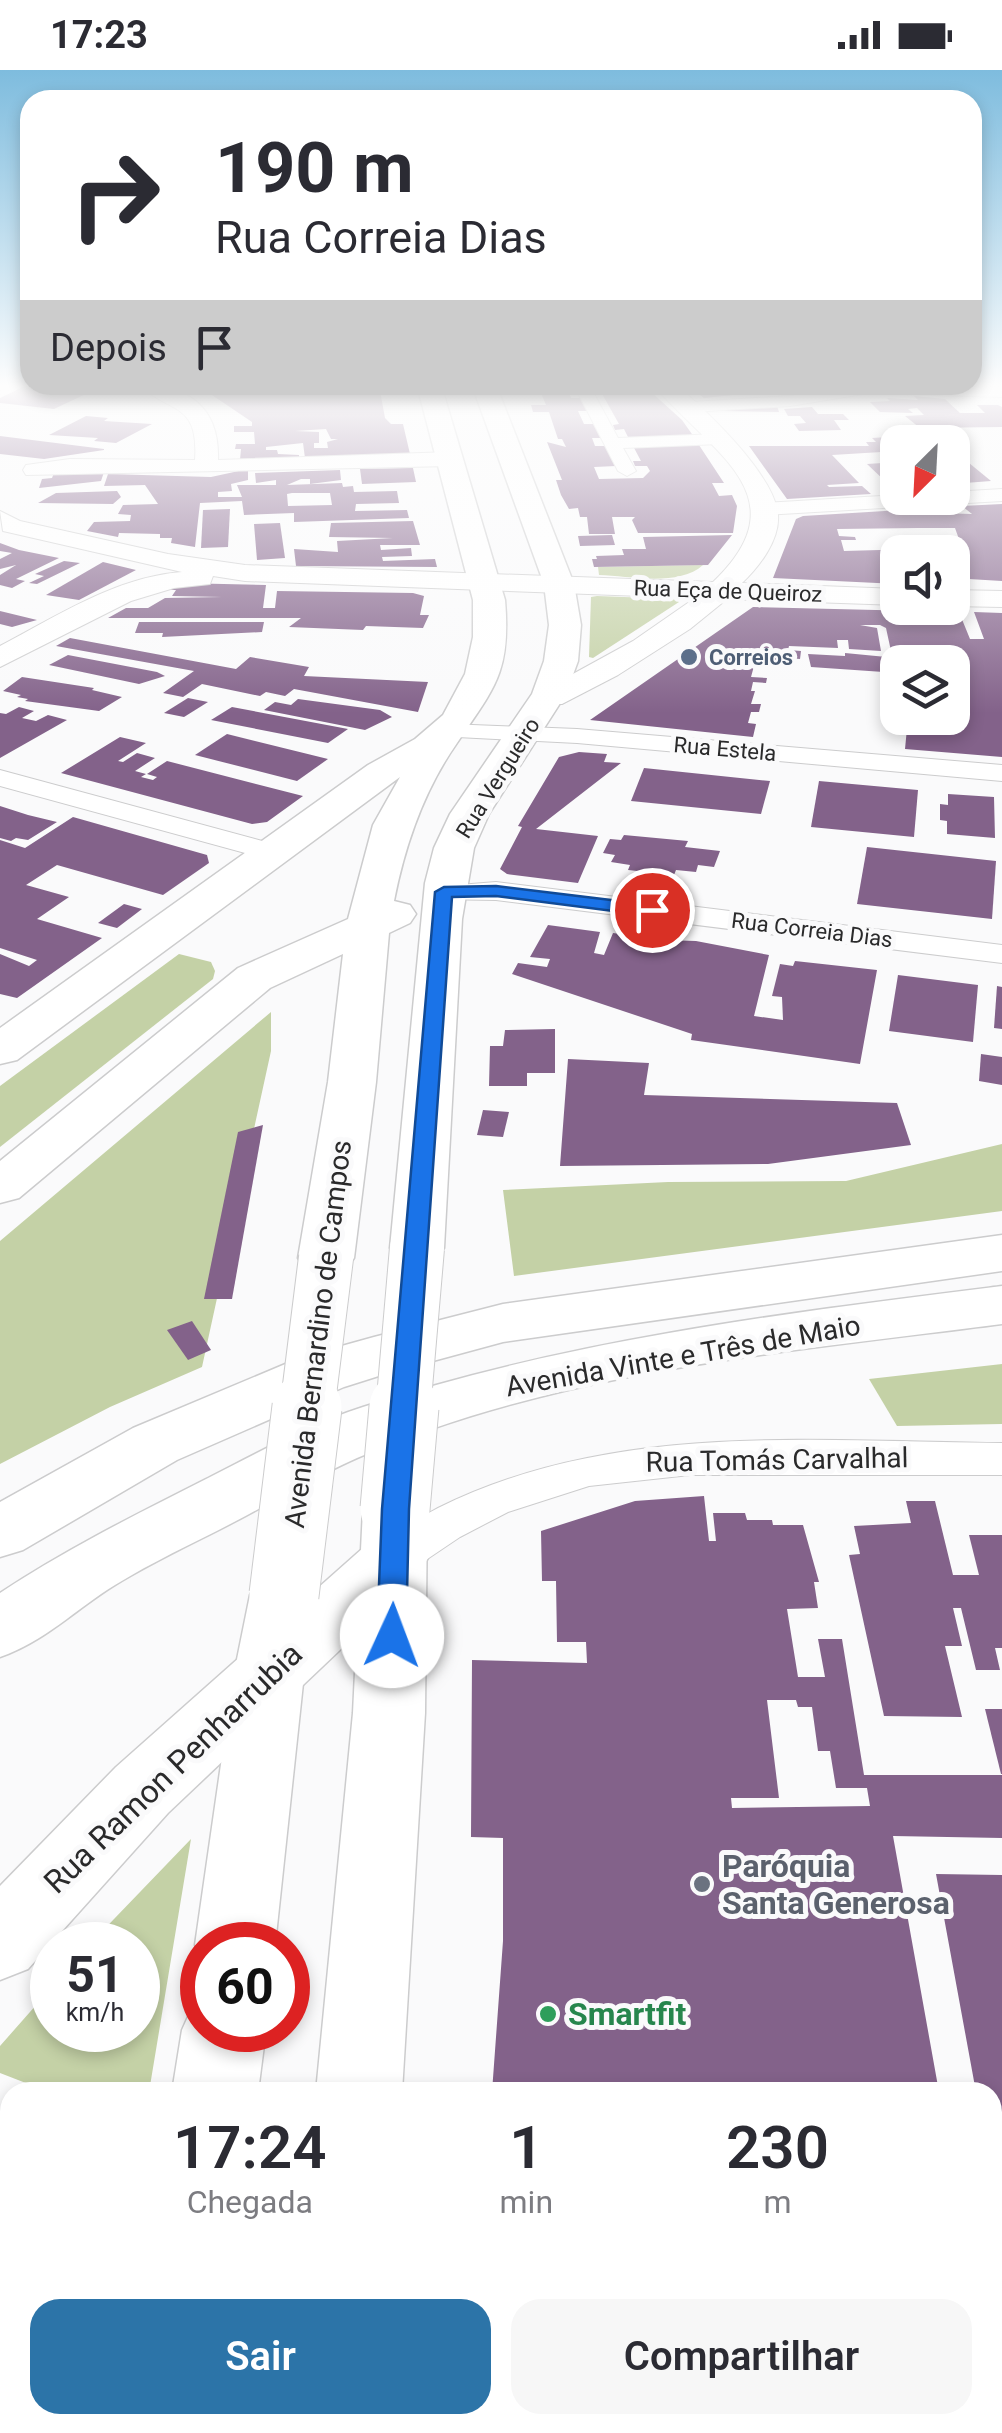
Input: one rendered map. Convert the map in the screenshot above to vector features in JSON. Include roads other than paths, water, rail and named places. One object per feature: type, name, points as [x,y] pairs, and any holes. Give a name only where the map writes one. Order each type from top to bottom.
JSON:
[{"type":"main road","points":[[0,1050],[381,773],[445,733],[473,694],[489,654],[492,628],[485,581],[460,492]]},
{"type":"main road","name":"Rua Vergueiro","points":[[444,892],[454,850],[467,819],[550,698],[565,640],[565,605],[525,492]]},
{"type":"main road","name":"Avenida Bernardino de Campos","points":[[238,1922],[352,1082],[368,926],[392,824],[445,733]]},
{"type":"main road","points":[[0,1187],[254,978],[444,892],[395,1533],[389,1713],[361,2082]]},
{"type":"main road","name":"Avenida Vinte e Três de Maio","points":[[0,1532],[155,1444],[323,1372],[374,1357],[503,1324],[1002,1253]]},
{"type":"main road","name":"Avenida Vinte e Três de Maio","points":[[0,1629],[108,1558],[332,1444],[399,1418],[516,1382],[627,1360],[747,1338],[1002,1305]]},
{"type":"main road","name":"Rua Ramon Penharrubia","points":[[0,1942],[142,1790],[269,1674],[395,1533]]},
{"type":"main road","points":[[217,2082],[221,2052]]},
{"type":"street","points":[[550,698],[582,683],[722,592],[752,555],[765,525],[764,508],[754,492]]},
{"type":"street","points":[[764,508],[1002,495]]},
{"type":"street","points":[[0,518],[12,526],[168,562],[284,576]]},
{"type":"street","points":[[0,658],[115,597],[168,562]]},
{"type":"street","name":"Rua Eça de Queiroz","points":[[284,576],[880,596]]},
{"type":"street","points":[[115,597],[172,579],[284,576]]},
{"type":"street","points":[[970,598],[1002,599]]},
{"type":"street","name":"Rua Estela","points":[[445,733],[524,734],[1002,773]]},
{"type":"street","points":[[0,778],[271,852]]},
{"type":"street","name":"Rua Correia Dias","points":[[444,892],[496,891],[1002,954]]},
{"type":"street","name":"Rua Tomás Carvalhal","points":[[395,1533],[442,1523],[476,1506],[574,1472],[630,1462],[701,1458],[1002,1459]]},
{"type":"place","name":"Correios","points":[[689,657]]},
{"type":"place","name":"Paróquia Santa Generosa","points":[[702,1884]]},
{"type":"place","name":"Smartfit","points":[[548,2014]]}]
